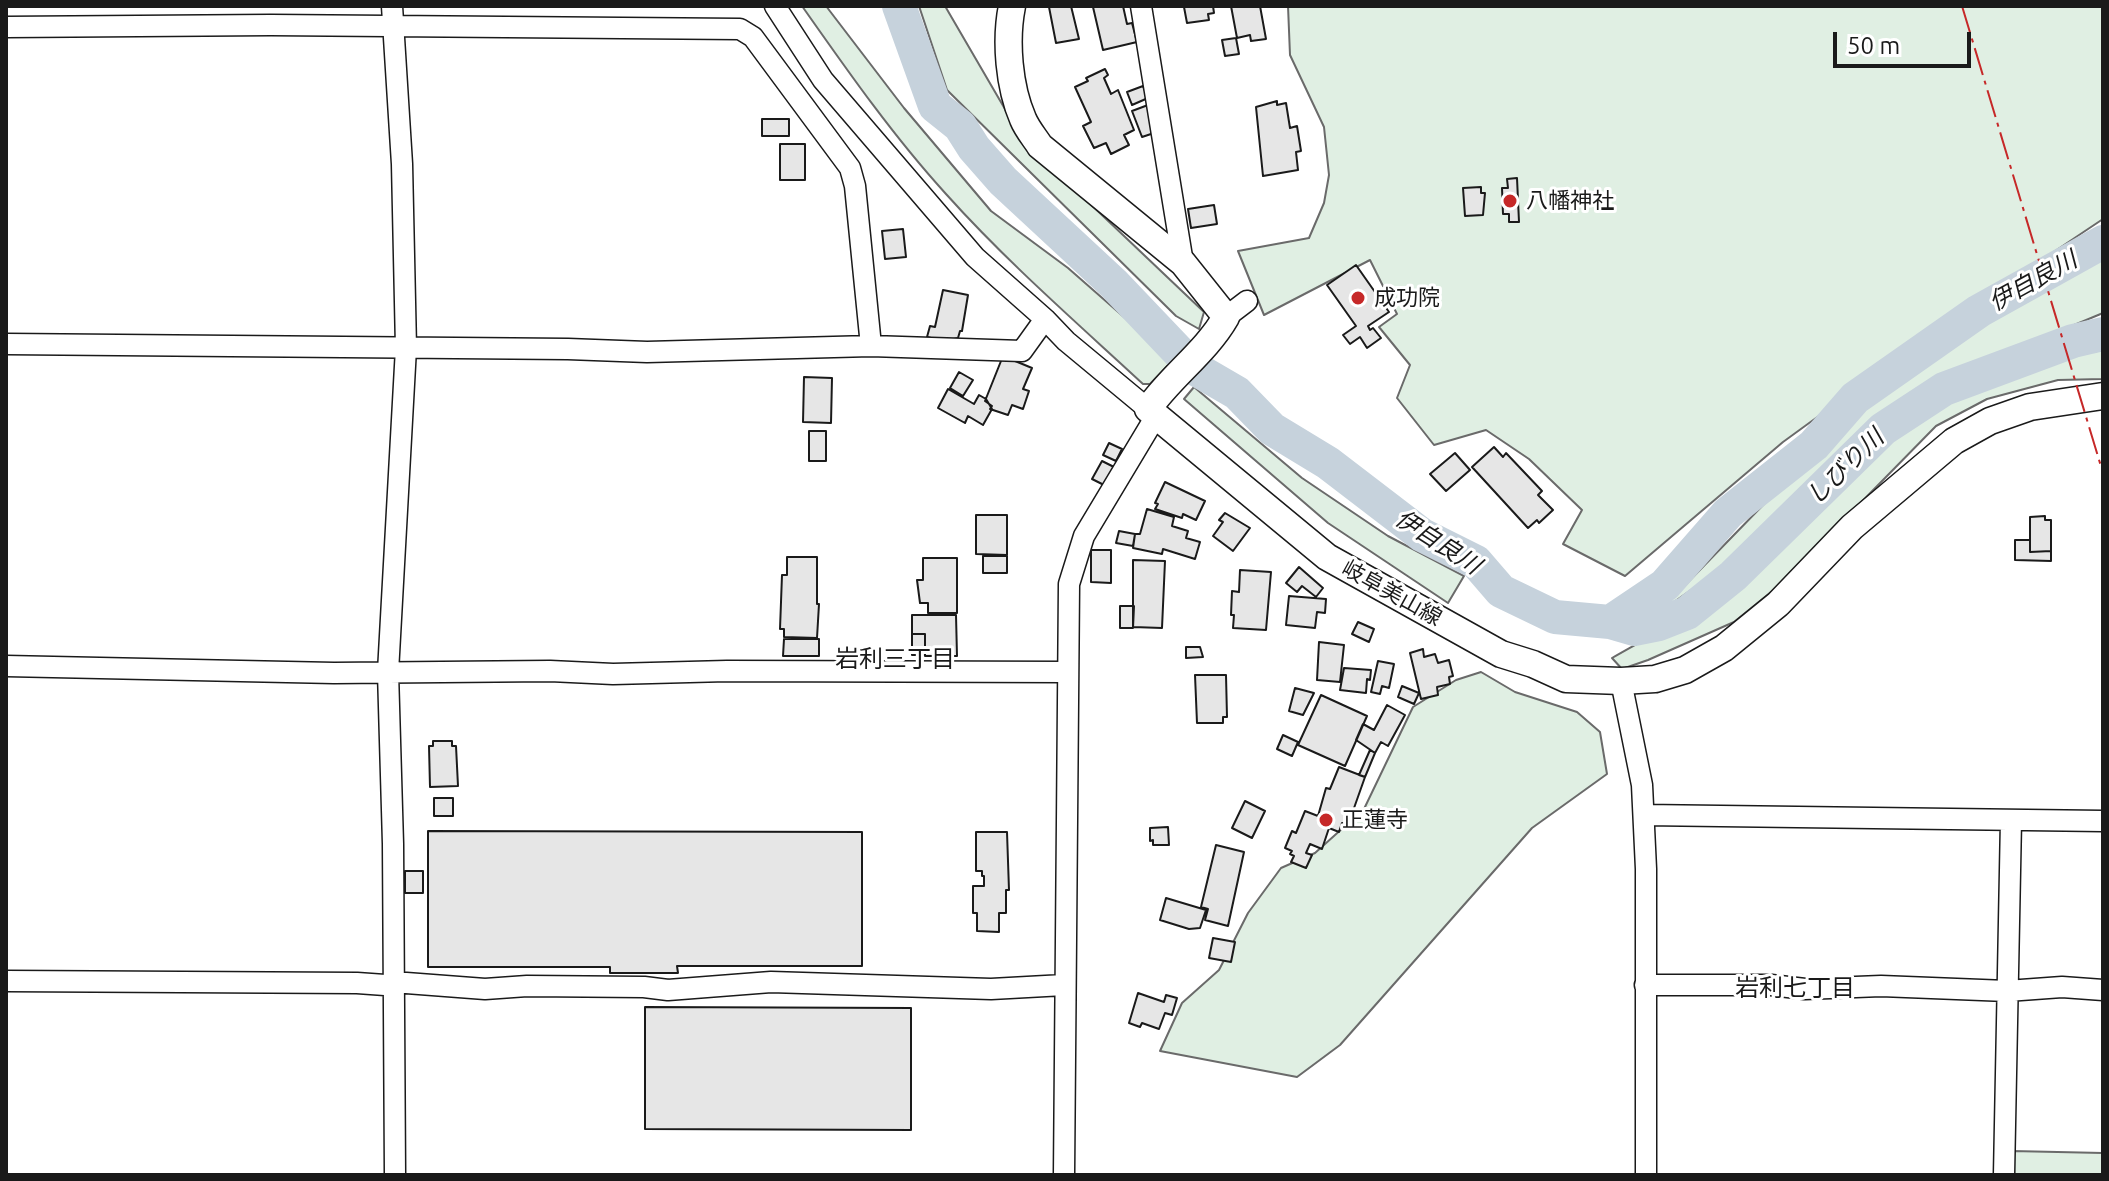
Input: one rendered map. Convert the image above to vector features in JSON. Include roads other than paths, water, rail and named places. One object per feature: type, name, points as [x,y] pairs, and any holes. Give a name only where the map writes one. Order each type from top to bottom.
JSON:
[{"type":"main road","points":[[1012,6],[1008,25],[1013,90],[1024,121],[1040,146],[1183,263],[1222,324],[1154,406]]},
{"type":"main road","name":"岐阜美山線","points":[[1154,406],[1327,557],[1501,654],[1566,679],[1621,681],[1655,679],[1685,670],[1724,648],[1778,604],[1852,527],[1954,441],[1990,421],[2030,407],[2103,396]]},
{"type":"street","points":[[775,6],[823,80],[975,257],[1066,341],[1154,406],[1084,536],[1069,584],[1064,1175]]},
{"type":"street","points":[[1141,6],[1183,263]]},
{"type":"street","points":[[6,27],[392,16],[740,29],[753,37],[850,168],[855,186],[871,346]]},
{"type":"street","points":[[392,16],[402,164],[406,348],[388,672],[395,1175]]},
{"type":"street","points":[[1222,324],[1247,301]]},
{"type":"street","points":[[6,344],[647,352],[871,346],[1022,351],[1045,319]]},
{"type":"street","points":[[6,666],[613,674],[727,671],[1067,672]]},
{"type":"street","points":[[1621,681],[1642,785],[1644,815],[1646,1175]]},
{"type":"street","points":[[1644,815],[2103,821]]},
{"type":"street","points":[[2004,1175],[2011,820]]},
{"type":"street","points":[[6,981],[385,985],[393,982],[485,989],[527,986],[668,990],[771,982],[991,989],[1064,985]]},
{"type":"street","points":[[1645,985],[1771,985],[1805,989],[1881,986],[2007,991],[2062,987],[2103,990]]},
{"type":"waterway","name":"伊自良川","points":[[899,6],[935,106],[960,126],[974,148],[1003,181],[1114,284],[1194,368],[1237,393],[1272,429],[1328,463],[1422,535],[1476,562],[1501,591],[1555,617],[1610,622],[1634,629],[1659,624],[1687,613],[1733,576],[1883,429],[1944,389],[2073,341],[2103,334]]},
{"type":"waterway","name":"伊自良川","points":[[1610,622],[1665,585],[1728,513],[1814,445],[1855,398],[1979,311],[2103,242]]},
{"type":"place","name":"八幡神社","points":[[1510,201]]},
{"type":"place","name":"成功院","points":[[1358,298]]},
{"type":"place","name":"正蓮寺","points":[[1326,820]]},
{"type":"district","name":"岩利三丁目","points":[[895,659]]},
{"type":"district","name":"岩利七丁目","points":[[1795,988]]},
{"type":"water label","name":"しびり川","points":[[1845,467]]}]
